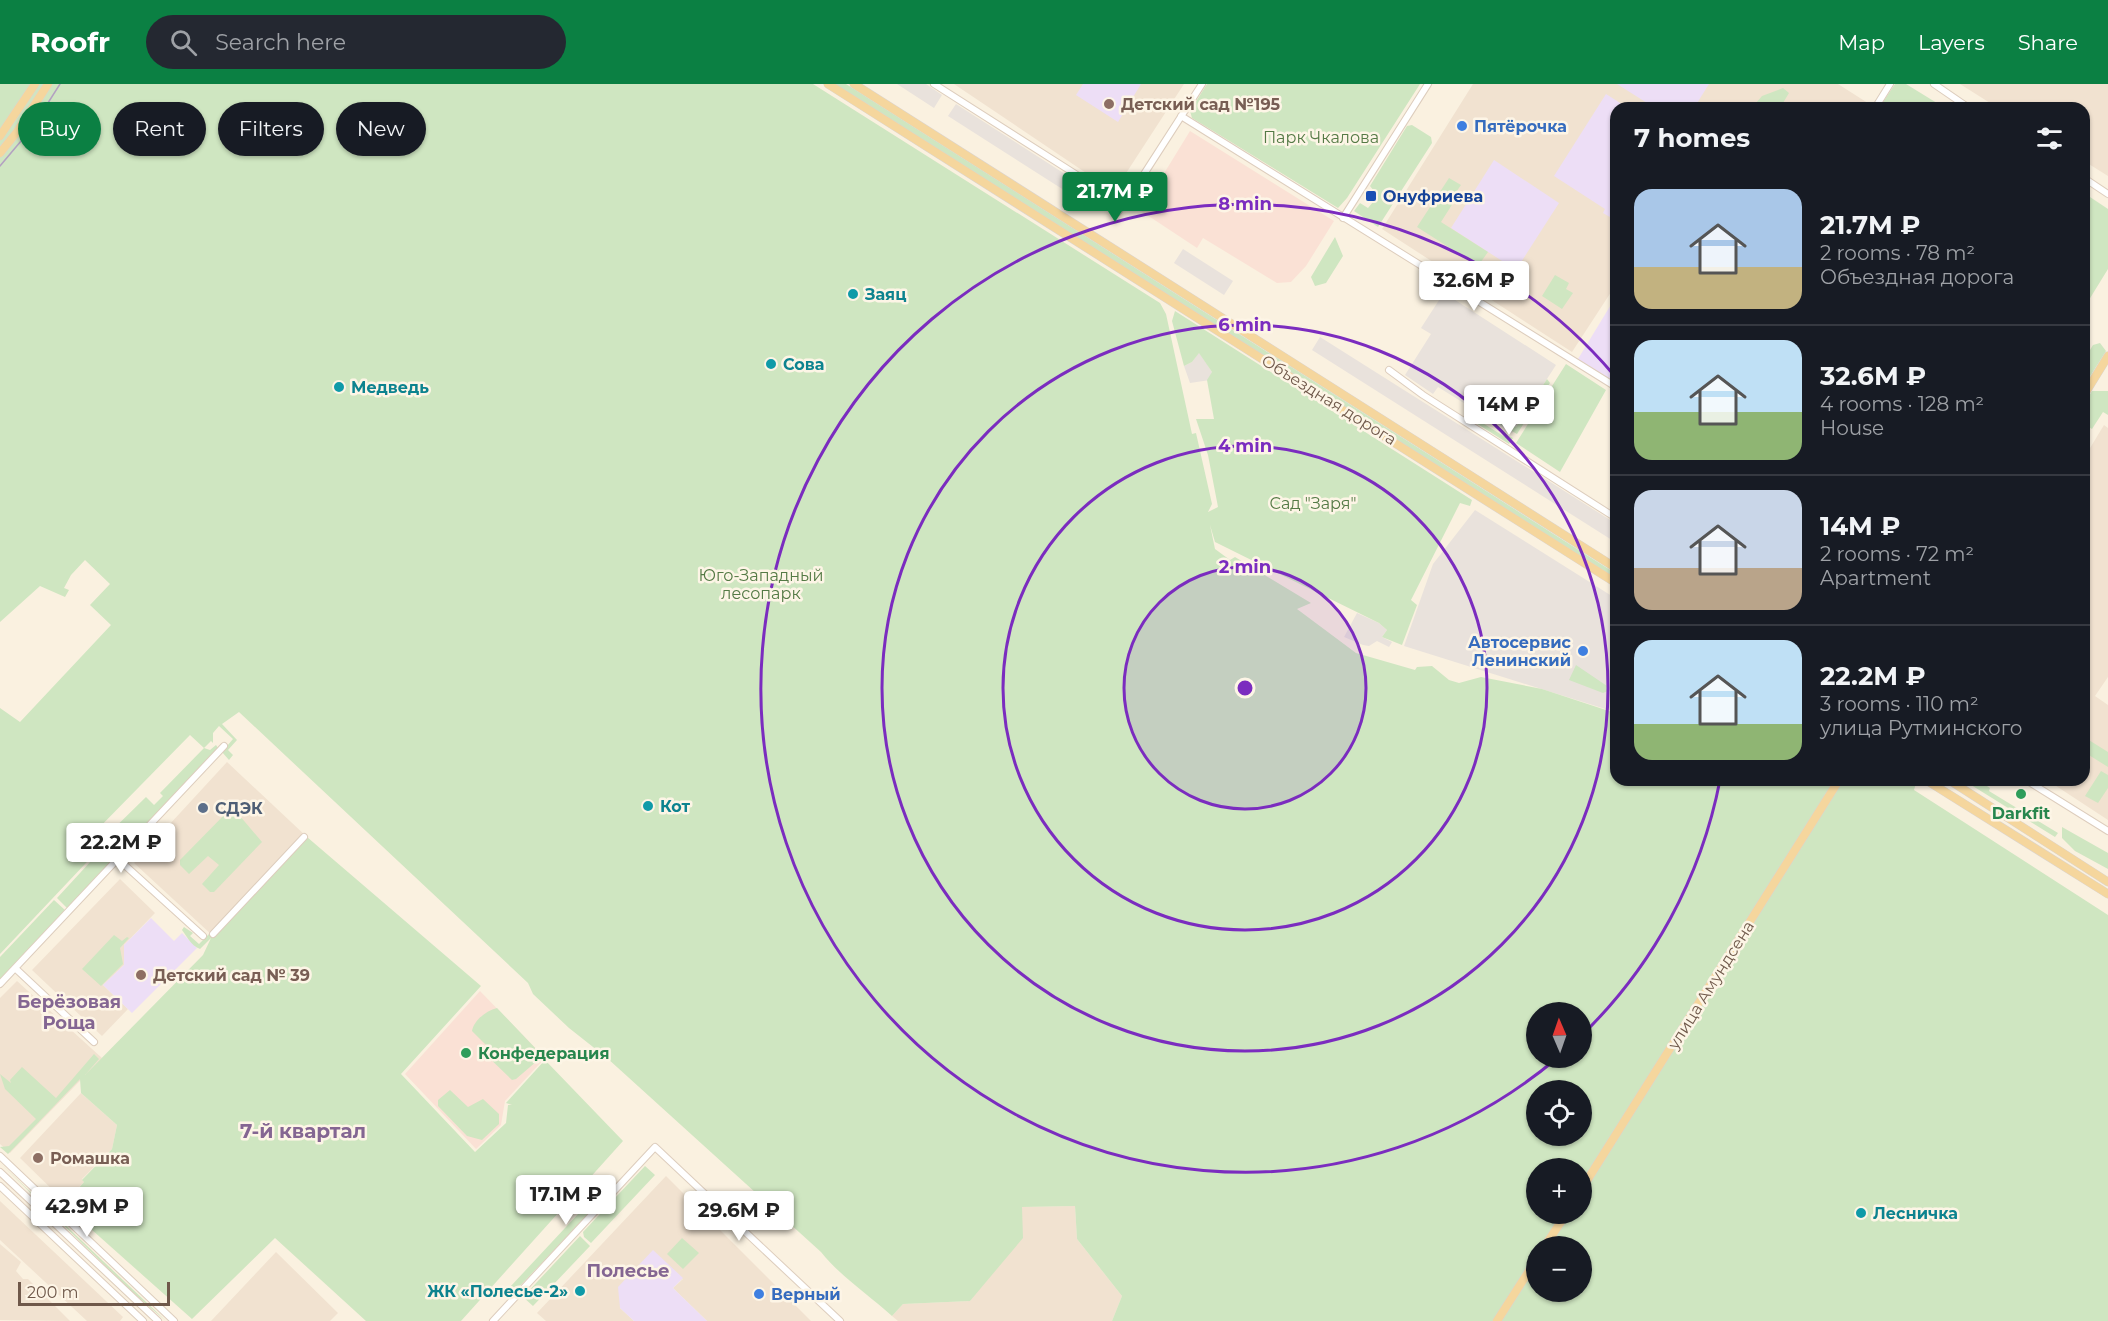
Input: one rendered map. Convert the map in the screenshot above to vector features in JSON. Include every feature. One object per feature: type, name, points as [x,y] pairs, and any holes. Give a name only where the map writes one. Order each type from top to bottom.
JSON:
[{"type":"main road","points":[[0,136],[35,84]]},
{"type":"main road","points":[[0,153],[17,132],[48,84]]},
{"type":"main road","name":"Объездная дорога","points":[[828,84],[1610,579]]},
{"type":"main road","name":"Объездная дорога","points":[[854,84],[1610,564]]},
{"type":"main road","points":[[2090,384],[2108,356]]},
{"type":"main road","name":"улица Амундсена","points":[[1592,1173],[1835,786]]},
{"type":"main road","points":[[1936,786],[2108,894]]},
{"type":"main road","points":[[1958,786],[2108,882]]},
{"type":"main road","points":[[1497,1321],[1526,1276]]},
{"type":"street","points":[[934,84],[1104,190],[1117,192],[1137,185]]},
{"type":"street","points":[[1104,190],[1103,201],[1118,212],[1202,84]]},
{"type":"street","points":[[1343,218],[1428,84]]},
{"type":"street","points":[[1879,102],[1890,84]]},
{"type":"street","points":[[1934,84],[1961,102]]},
{"type":"street","points":[[1181,116],[1610,383]]},
{"type":"street","points":[[2090,182],[2108,194]]},
{"type":"street","points":[[1389,370],[1423,395],[1610,514]]},
{"type":"street","points":[[0,984],[224,746]]},
{"type":"street","points":[[2036,786],[2108,831]]},
{"type":"street","points":[[213,934],[304,837]]},
{"type":"street","points":[[118,859],[203,936]]},
{"type":"street","points":[[15,968],[94,1042]]},
{"type":"street","points":[[493,1321],[655,1147],[840,1321]]},
{"type":"street","points":[[0,1156],[174,1321]]},
{"type":"street","points":[[0,1172],[158,1321]]},
{"type":"street","points":[[0,1186],[142,1321]]},
{"type":"shaded area","points":[[897,84],[926,84],[942,95],[934,108]]},
{"type":"shaded area","points":[[954,84],[1184,84],[1121,181],[1101,183]]},
{"type":"shaded area","name":"Детский сад №195","points":[[1083,84],[1141,84],[1118,122],[1076,95]]},
{"type":"shaded area","points":[[1473,84],[1838,84],[1866,102],[1610,102],[1610,294],[1572,352],[1382,229]]},
{"type":"shaded area","points":[[1617,84],[1709,84],[1698,102],[1646,102]]},
{"type":"shaded area","points":[[1960,84],[2108,84],[2108,176],[2090,165],[2090,102],[1988,102]]},
{"type":"shaded area","points":[[1606,94],[1619,102],[1610,102],[1610,217],[1603,213],[1605,209],[1554,176]]},
{"type":"shaded area","points":[[956,104],[1096,194],[1092,208],[948,116]]},
{"type":"shaded area","points":[[1190,131],[1334,221],[1306,266],[1291,282],[1277,283],[1203,238],[1197,248],[1141,211]]},
{"type":"shaded area","points":[[1494,160],[1559,203],[1516,270],[1451,228]]},
{"type":"shaded area","points":[[1183,249],[1233,281],[1224,295],[1174,263]]},
{"type":"shaded area","points":[[1449,296],[1556,365],[1512,433],[1438,387],[1433,394],[1405,375],[1431,334],[1421,328],[1441,297],[1447,300]]},
{"type":"shaded area","points":[[1610,306],[1610,379],[1578,359]]},
{"type":"shaded area","points":[[1320,337],[1610,520],[1610,539],[1312,350]]},
{"type":"shaded area","points":[[1199,352],[1212,372],[1210,380],[1190,383],[1184,366],[1192,362]]},
{"type":"shaded area","points":[[2104,425],[2108,428],[2108,677],[2095,696],[2108,705],[2108,820],[2056,786],[2090,786],[2090,448]]},
{"type":"shaded area","points":[[1475,510],[1610,595],[1610,710],[1404,646],[1433,564]]},
{"type":"shaded area","points":[[1357,613],[1379,623],[1387,630],[1382,637],[1392,642],[1389,647],[1377,641],[1369,646],[1363,645],[1344,637]]},
{"type":"shaded area","points":[[227,762],[307,837],[213,936],[134,863]]},
{"type":"shaded area","points":[[120,879],[155,913],[124,945],[124,965],[103,985],[128,1009],[102,1036],[32,970]]},
{"type":"shaded area","name":"Детский сад № 39","points":[[151,918],[174,941],[182,933],[197,948],[132,1013],[103,985],[124,965],[124,945]]},
{"type":"shaded area","points":[[17,981],[102,1058],[10,1153],[0,1144],[0,998]]},
{"type":"shaded area","points":[[480,991],[545,1058],[505,1101],[501,1125],[476,1149],[405,1074]]},
{"type":"shaded area","points":[[81,1093],[117,1125],[112,1149],[82,1179],[84,1182],[65,1202],[20,1158]]},
{"type":"shaded area","points":[[666,1176],[811,1321],[707,1321],[673,1288],[683,1279],[620,1308],[634,1321],[546,1321],[537,1313]]},
{"type":"shaded area","points":[[0,1201],[123,1317],[120,1321],[87,1321],[0,1240]]},
{"type":"shaded area","points":[[1075,1206],[1077,1239],[1122,1296],[1112,1321],[898,1321],[892,1316],[903,1304],[970,1301],[1022,1207]]},
{"type":"shaded area","points":[[0,1244],[21,1262],[16,1271],[23,1279],[28,1279],[70,1321],[0,1320]]},
{"type":"shaded area","points":[[653,1250],[683,1278],[673,1288],[707,1321],[634,1321],[620,1308],[618,1287]]},
{"type":"shaded area","points":[[276,1252],[338,1313],[330,1321],[211,1321]]},
{"type":"green space","name":"Юго-Западный лесопарк","points":[[0,84],[813,84],[1160,303],[1166,314],[1192,434],[1196,433],[1212,504],[1208,512],[1218,507],[1208,455],[1196,419],[1214,419],[1207,380],[1212,372],[1199,353],[1192,362],[1184,366],[1172,321],[1175,311],[1472,500],[1470,506],[1460,503],[1411,600],[1417,605],[1402,645],[1382,637],[1387,630],[1379,623],[1215,542],[1210,525],[1215,549],[1230,560],[1235,557],[1311,603],[1297,609],[1356,653],[1415,670],[1417,667],[1432,666],[1449,680],[1459,683],[1481,677],[1542,689],[1610,711],[1610,786],[1915,786],[1914,790],[2108,915],[2108,1321],[1112,1321],[1122,1296],[1077,1239],[1075,1206],[1022,1207],[1023,1238],[970,1301],[903,1304],[892,1316],[846,1277],[607,1058],[569,1028],[533,994],[528,983],[239,712],[222,724],[237,740],[228,750],[233,755],[229,760],[222,752],[233,739],[219,726],[213,733],[213,743],[211,741],[204,748],[210,750],[216,745],[218,748],[67,908],[57,898],[103,848],[114,850],[115,848],[102,846],[0,954],[0,708],[20,722],[111,625],[90,605],[110,584],[85,560],[71,575],[64,588],[69,590],[65,597],[40,586],[0,622]],"holes":[[[190,735],[204,748],[160,793],[163,796],[154,805],[146,797],[94,848],[87,844],[90,837]]]},
{"type":"green space","points":[[834,84],[846,84],[1610,570],[1610,576]]},
{"type":"green space","name":"Парк Чкалова","points":[[1207,84],[1420,84],[1347,198],[1338,208],[1192,118],[1190,111]]},
{"type":"green space","points":[[1895,84],[1906,84],[1935,102],[1883,102]]},
{"type":"green space","points":[[1783,88],[1789,93],[1784,102],[1757,102],[1762,96]]},
{"type":"green space","points":[[1412,125],[1431,137],[1432,143],[1378,227],[1354,211],[1360,203],[1368,208],[1378,196],[1370,186],[1407,126]]},
{"type":"green space","points":[[1449,178],[1461,185],[1452,198],[1455,200],[1441,222],[1488,252],[1478,266],[1417,227]]},
{"type":"green space","points":[[2090,197],[2108,209],[2108,269],[2090,298]]},
{"type":"green space","points":[[1335,237],[1343,256],[1326,283],[1315,286],[1311,277]]},
{"type":"green space","points":[[1555,275],[1569,283],[1566,289],[1573,293],[1562,309],[1542,296]]},
{"type":"green space","points":[[2100,343],[2106,351],[2090,376],[2090,350],[2093,345]]},
{"type":"green space","points":[[1566,364],[1606,390],[1560,472],[1516,443]]},
{"type":"green space","points":[[1547,379],[1550,383],[1517,434],[1496,422],[1499,416],[1516,427]]},
{"type":"green space","points":[[2092,391],[2108,391],[2108,415],[2103,412],[2092,429],[2090,428],[2090,394]]},
{"type":"green space","points":[[1474,400],[1495,413],[1492,418],[1476,408],[1473,417],[1505,437],[1507,435],[1513,438],[1509,444],[1468,418],[1467,407]]},
{"type":"green space","points":[[1576,665],[1607,686],[1608,691],[1603,693],[1569,680]]},
{"type":"green space","points":[[2090,741],[2108,752],[2108,767],[2090,756]]},
{"type":"green space","points":[[2101,771],[2108,775],[2108,788],[2098,803],[2085,796]]},
{"type":"green space","points":[[1973,786],[1987,786],[1990,788],[1989,791],[2058,833],[2055,837]]},
{"type":"green space","points":[[230,809],[234,809],[262,842],[214,892],[210,892],[202,884],[219,865],[208,856],[189,874],[180,865],[180,860]]},
{"type":"green space","points":[[2062,827],[2108,853],[2108,869],[2075,851],[2062,838]]},
{"type":"green space","points":[[307,837],[481,986],[401,1074],[475,1152],[506,1123],[508,1105],[512,1105],[506,1103],[545,1060],[623,1141],[461,1321],[366,1321],[275,1238],[192,1319],[64,1205],[84,1182],[82,1180],[112,1149],[117,1125],[81,1093],[80,1079],[8,1154],[0,1147],[9,1146],[36,1119],[5,1089],[0,1074],[11,1083],[10,1080],[22,1067],[56,1098],[94,1054],[99,1059],[85,1075],[203,955],[211,938],[200,949],[189,940],[182,930],[184,927],[193,933],[190,936],[199,944],[210,933],[213,935]]},
{"type":"green space","points":[[54,900],[65,910],[0,979],[0,957]]},
{"type":"green space","points":[[114,935],[122,941],[129,938],[120,948],[123,964],[101,986],[82,969]]},
{"type":"green space","points":[[497,1008],[539,1052],[537,1061],[512,1080],[483,1052],[487,1046],[472,1031],[475,1023],[481,1017]]},
{"type":"green space","points":[[450,1090],[468,1107],[483,1099],[499,1114],[499,1124],[482,1140],[467,1136],[438,1106],[438,1100]]},
{"type":"green space","points":[[0,1163],[166,1321],[131,1291]]},
{"type":"green space","points":[[645,1166],[655,1175],[591,1243],[584,1237],[583,1232]]},
{"type":"green space","points":[[606,1184],[610,1187],[601,1201],[515,1291],[510,1287]]},
{"type":"green space","points":[[580,1236],[590,1246],[533,1306],[523,1297]]},
{"type":"green space","points":[[682,1238],[699,1253],[683,1269],[667,1254]]},
{"type":"tram line","points":[[0,166],[32,128],[60,84]]},
{"type":"place","name":"Детский сад №195","points":[[1109,104]]},
{"type":"place","name":"Пятёрочка","points":[[1462,126]]},
{"type":"place","name":"Онуфриева","points":[[1371,196]]},
{"type":"place","name":"Заяц","points":[[853,294]]},
{"type":"place","name":"Сова","points":[[771,364]]},
{"type":"place","name":"Медведь","points":[[339,387]]},
{"type":"place","name":"Автосервис Ленинский","points":[[1583,651]]},
{"type":"place","name":"Darkfit","points":[[2021,794]]},
{"type":"place","name":"Кот","points":[[648,806]]},
{"type":"place","name":"СДЭК","points":[[203,808]]},
{"type":"place","name":"Детский сад № 39","points":[[141,975]]},
{"type":"place","name":"Конфедерация","points":[[466,1053]]},
{"type":"place","name":"Ромашка","points":[[38,1158]]},
{"type":"place","name":"Лесничка","points":[[1861,1213]]},
{"type":"place","name":"ЖК «Полесье-2»","points":[[580,1291]]},
{"type":"place","name":"Верный","points":[[759,1294]]},
{"type":"district","name":"Берёзовая Роща","points":[[69,1012]]},
{"type":"district","name":"7-й квартал","points":[[303,1131]]},
{"type":"district","name":"Полесье","points":[[628,1271]]},
{"type":"park label","name":"Сад \"Заря\"","points":[[1313,503]]}]
